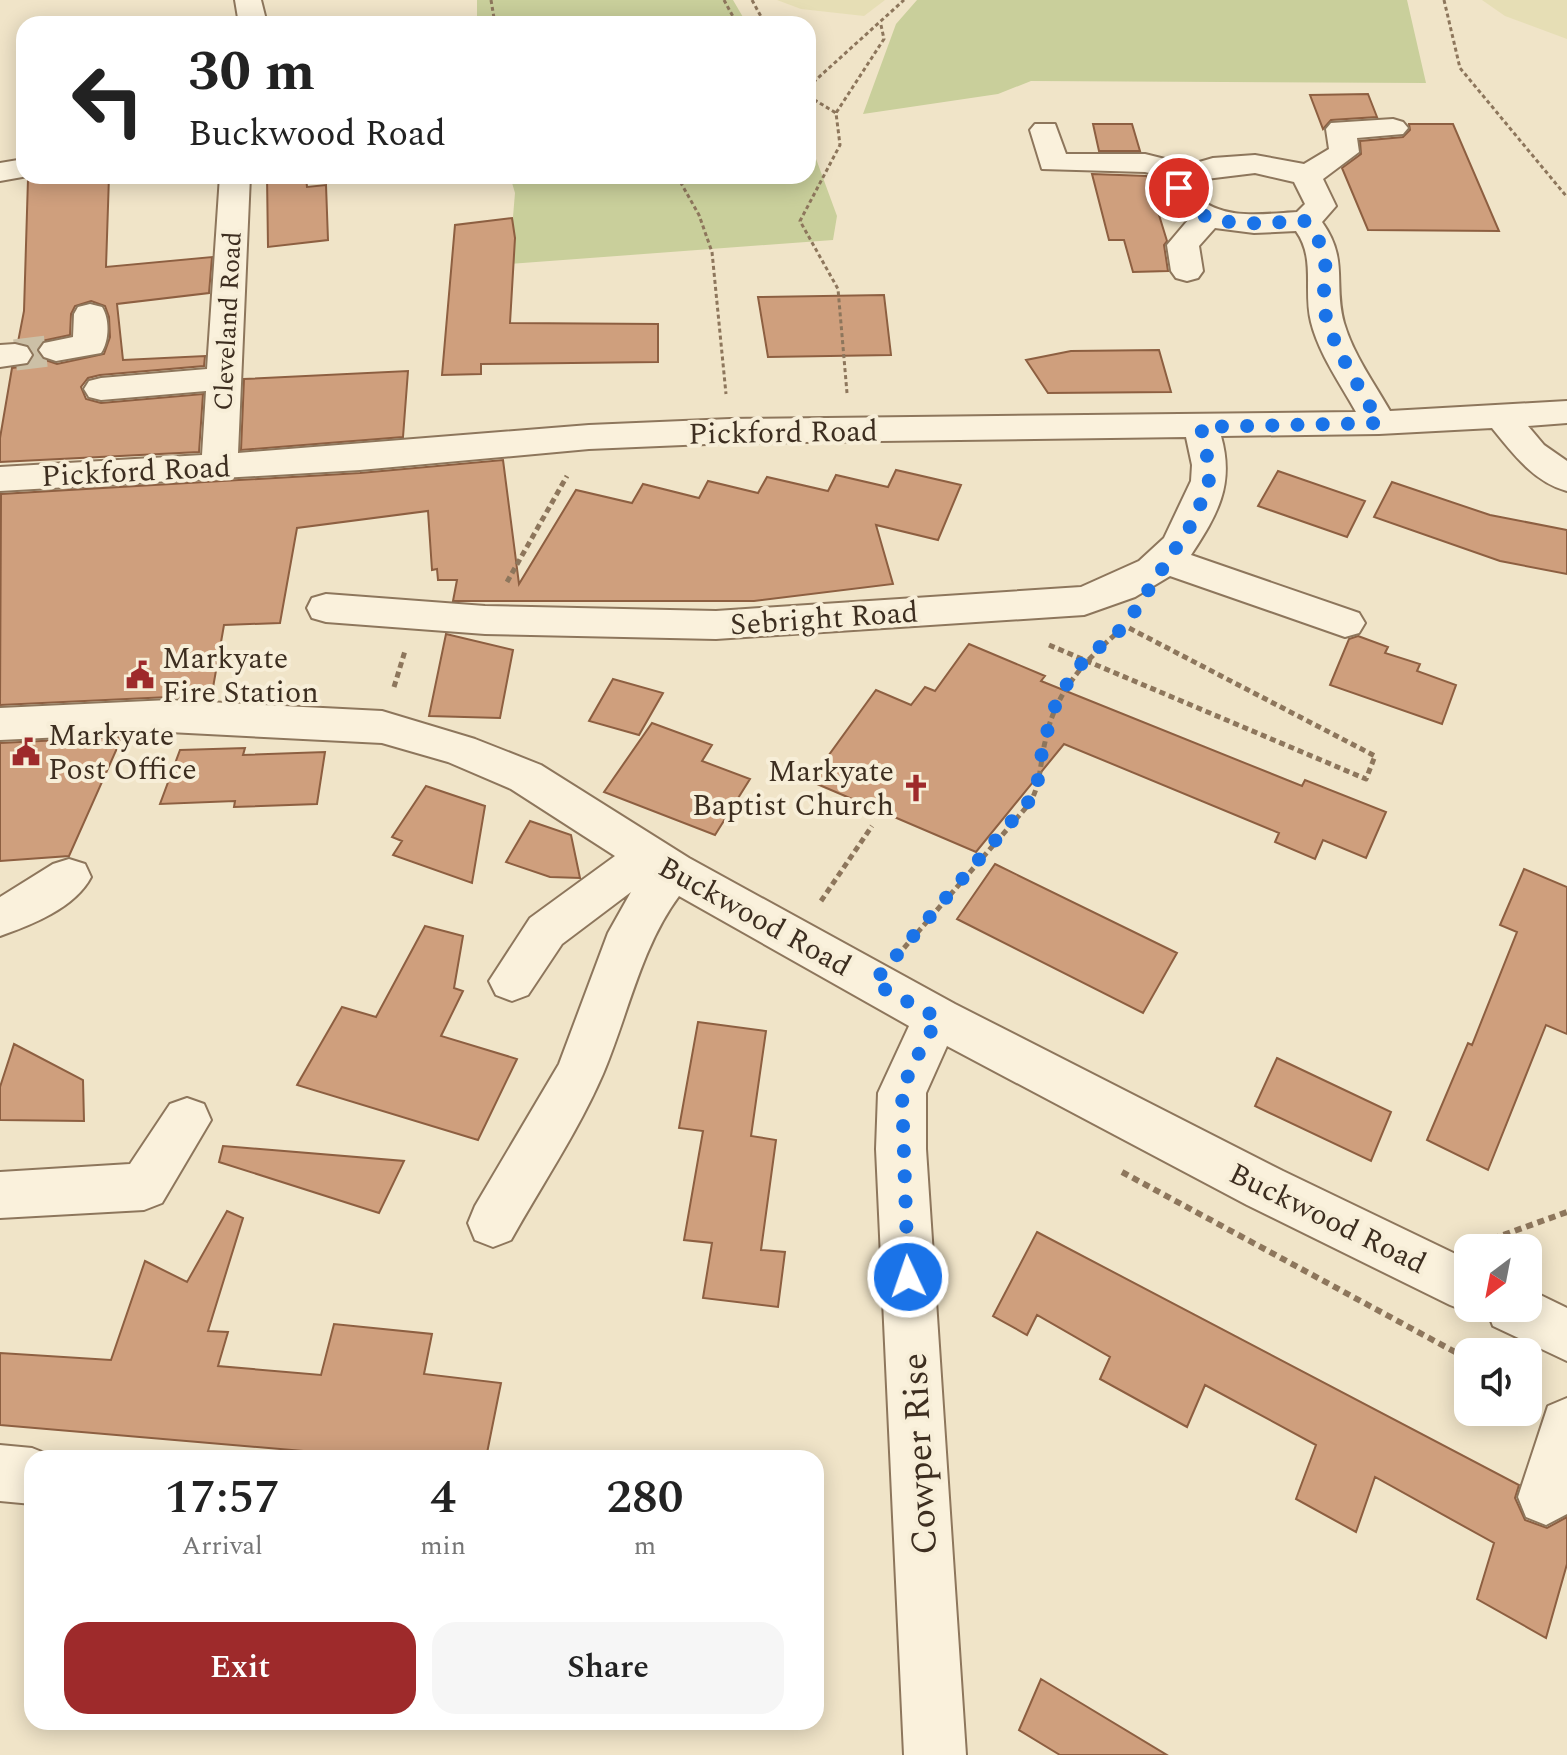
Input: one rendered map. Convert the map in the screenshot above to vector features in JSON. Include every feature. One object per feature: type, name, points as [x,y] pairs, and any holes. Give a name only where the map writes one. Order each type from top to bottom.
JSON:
[{"type":"street","points":[[1306,176],[1344,152],[1341,129],[1393,128]]},
{"type":"street","points":[[1045,130],[1053,163],[1145,163],[1189,174]]},
{"type":"street","points":[[1212,167],[1286,167],[1306,176],[1321,206],[1305,221],[1236,223],[1208,217],[1191,209],[1178,195],[1181,181],[1189,174],[1212,167]]},
{"type":"street","name":"Cleveland Road","points":[[219,466],[235,184]]},
{"type":"street","points":[[1187,271],[1183,245],[1208,217]]},
{"type":"street","points":[[1305,221],[1326,252],[1323,304],[1330,329],[1379,423]]},
{"type":"street","points":[[56,350],[89,346],[90,314]]},
{"type":"street","points":[[101,389],[223,379]]},
{"type":"street","name":"Pickford Road","points":[[0,479],[219,466],[589,437],[730,431],[1379,423],[1567,412]]},
{"type":"street","points":[[1502,416],[1531,453],[1567,479]]},
{"type":"street","name":"Sebright Road","points":[[326,608],[485,620],[716,625],[1084,601],[1117,589],[1168,561],[1191,525],[1208,487],[1210,471],[1201,427]]},
{"type":"street","points":[[1168,561],[1345,623]]},
{"type":"street","name":"Buckwood Road","points":[[0,724],[169,716],[382,727],[460,750],[526,777],[660,863],[938,1018],[1265,1188],[1454,1280]]},
{"type":"street","points":[[512,981],[546,931],[660,863]]},
{"type":"street","points":[[493,1223],[579,1074],[660,863]]},
{"type":"street","points":[[0,917],[26,906],[69,877]]},
{"type":"street","name":"Cowper Rise","points":[[935,1755],[901,1149],[902,1093],[910,1070],[938,1018]]},
{"type":"street","points":[[0,1195],[144,1187],[187,1120]]},
{"type":"street","points":[[1541,1322],[1567,1335]]},
{"type":"street","points":[[1546,1497],[1567,1425]]},
{"type":"street","points":[[0,1473],[24,1475]]},
{"type":"path","points":[[816,79],[854,42],[881,25],[904,0]]},
{"type":"path","points":[[1444,0],[1460,68],[1567,197]]},
{"type":"path","points":[[848,430],[845,348],[838,289],[800,221],[820,189],[840,145],[836,113],[884,39],[881,25]]},
{"type":"path","points":[[816,101],[836,113]]},
{"type":"path","points":[[682,184],[699,215],[712,252],[730,431]]},
{"type":"path","points":[[485,620],[589,437]]},
{"type":"path","points":[[873,983],[1030,803],[1039,784],[1043,745],[1058,697],[1084,660],[1125,626],[1168,561]]},
{"type":"path","points":[[382,727],[416,614]]},
{"type":"path","points":[[1045,643],[1366,779],[1375,756],[1125,626]]},
{"type":"path","points":[[795,939],[872,826]]},
{"type":"path","points":[[1421,1264],[1567,1212]]},
{"type":"shaded area","points":[[777,0],[885,0],[864,16],[801,9]]},
{"type":"shaded area","points":[[1482,0],[1567,0],[1567,39],[1505,16]]},
{"type":"green space","points":[[477,0],[733,0],[742,16],[477,16]]},
{"type":"green space","points":[[917,0],[1407,0],[1426,83],[1031,81],[998,94],[863,114],[896,24]]},
{"type":"green space","points":[[816,159],[837,216],[833,240],[509,264],[515,193],[512,184],[816,184]]},
{"type":"building","points":[[1368,94],[1377,117],[1331,120],[1323,129],[1310,95]]},
{"type":"building","points":[[1093,124],[1132,124],[1140,151],[1099,151]]},
{"type":"building","points":[[1409,124],[1453,124],[1499,231],[1368,230],[1342,168],[1361,154],[1360,141],[1403,137],[1410,130]]},
{"type":"building","points":[[1092,174],[1147,176],[1167,241],[1164,245],[1168,271],[1133,272],[1124,240],[1109,240]]},
{"type":"building","points":[[28,184],[109,184],[106,267],[212,257],[209,293],[117,304],[123,360],[205,356],[204,366],[100,375],[88,378],[81,387],[86,399],[101,403],[203,394],[199,452],[0,462],[0,438],[12,368],[27,366],[35,357],[30,345],[18,342],[24,311]],"holes":[[[91,301],[105,306],[110,337],[104,354],[57,364],[42,359],[36,350],[42,341],[70,335],[71,314],[75,306]]]},
{"type":"building","points":[[267,184],[326,185],[328,240],[268,247]]},
{"type":"building","points":[[512,218],[515,238],[510,323],[658,324],[658,362],[481,364],[481,374],[442,375],[455,225]]},
{"type":"building","points":[[884,295],[891,355],[768,357],[758,297]]},
{"type":"building","points":[[1159,350],[1171,392],[1048,393],[1026,360],[1071,351]]},
{"type":"building","points":[[408,371],[403,437],[241,450],[244,379]]},
{"type":"building","points":[[503,460],[519,584],[576,490],[632,503],[643,484],[699,498],[708,481],[758,493],[767,477],[828,491],[836,475],[888,487],[896,470],[961,485],[938,540],[876,525],[893,584],[754,601],[453,601],[457,580],[438,580],[437,569],[432,570],[428,511],[297,528],[280,623],[224,625],[211,699],[169,697],[0,705],[1,494],[360,473]]},
{"type":"building","points":[[1278,471],[1365,501],[1347,537],[1258,506]]},
{"type":"building","points":[[1392,482],[1490,515],[1567,530],[1567,574],[1500,561],[1374,517]]},
{"type":"building","points":[[446,634],[513,650],[500,718],[429,716]]},
{"type":"building","points":[[1358,636],[1388,647],[1385,653],[1420,664],[1417,671],[1456,685],[1442,724],[1330,685],[1349,639]]},
{"type":"building","points":[[969,644],[1045,676],[1041,681],[1302,786],[1305,780],[1386,812],[1366,858],[1323,840],[1315,859],[1275,842],[1279,833],[1064,744],[976,852],[810,781],[876,690],[911,705],[925,687],[935,691]]},
{"type":"building","points":[[613,679],[663,693],[639,735],[589,721]]},
{"type":"building","points":[[652,723],[712,745],[702,761],[750,779],[715,835],[604,792]]},
{"type":"building","points":[[122,737],[69,856],[0,861],[0,743]]},
{"type":"building","points":[[245,748],[243,755],[325,752],[317,804],[234,807],[235,801],[160,804],[180,750]]},
{"type":"building","points":[[426,786],[485,806],[472,883],[393,855],[402,841],[392,837]]},
{"type":"building","points":[[530,821],[571,835],[580,878],[550,877],[506,862]]},
{"type":"building","points":[[995,864],[1177,953],[1143,1013],[957,919]]},
{"type":"building","points":[[1524,869],[1567,887],[1567,1034],[1546,1025],[1488,1170],[1427,1140],[1468,1043],[1472,1045],[1517,932],[1500,925]]},
{"type":"building","points":[[425,926],[463,936],[454,988],[463,991],[441,1036],[517,1059],[478,1140],[297,1085],[342,1007],[376,1017]]},
{"type":"building","points":[[698,1022],[766,1031],[751,1136],[776,1140],[761,1250],[785,1252],[778,1307],[703,1298],[712,1243],[684,1240],[703,1131],[679,1128]]},
{"type":"building","points":[[14,1044],[83,1080],[84,1121],[0,1120],[0,1087]]},
{"type":"building","points":[[1277,1058],[1391,1112],[1371,1161],[1255,1106]]},
{"type":"building","points":[[223,1146],[404,1161],[379,1213],[219,1162]]},
{"type":"building","points":[[227,1211],[243,1218],[208,1331],[228,1332],[218,1366],[321,1375],[334,1324],[432,1334],[424,1374],[501,1383],[488,1450],[292,1450],[0,1425],[0,1353],[111,1360],[145,1261],[187,1282]]},
{"type":"building","points":[[1037,1232],[1519,1485],[1515,1498],[1525,1520],[1547,1528],[1567,1517],[1567,1564],[1546,1638],[1477,1599],[1494,1543],[1375,1477],[1356,1532],[1296,1499],[1316,1445],[1205,1385],[1187,1427],[1100,1379],[1110,1357],[1037,1315],[1027,1335],[993,1316]]},
{"type":"building","points":[[1041,1679],[1167,1755],[1060,1755],[1019,1730]]},
{"type":"tunnel","points":[[15,355],[56,350]]},
{"type":"place","name":"Markyate Fire Station","points":[[140,675]]},
{"type":"place","name":"Markyate Post Office","points":[[26,752]]},
{"type":"place","name":"Markyate Baptist Church","points":[[916,788]]},
{"type":"route","points":[[908,1277],[901,1149],[902,1093],[910,1070],[938,1018],[873,983],[1036,793],[1043,745],[1058,697],[1084,660],[1125,626],[1191,525],[1208,487],[1210,471],[1201,427],[1379,423],[1330,329],[1323,304],[1328,264],[1326,252],[1305,221],[1236,223],[1217,220],[1191,209],[1178,195],[1179,188]]}]
